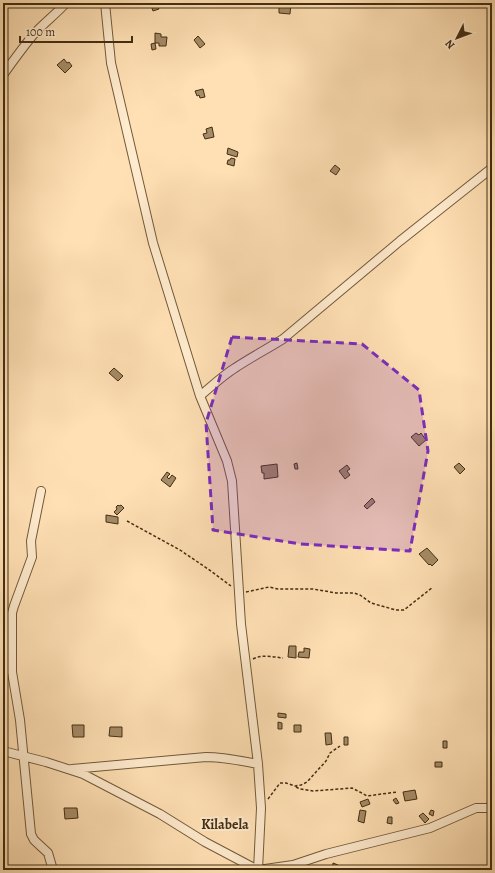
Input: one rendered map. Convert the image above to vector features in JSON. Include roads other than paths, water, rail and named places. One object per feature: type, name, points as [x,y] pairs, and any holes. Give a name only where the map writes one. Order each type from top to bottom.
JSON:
[{"type":"street","points":[[3,75],[34,34],[66,3]]},
{"type":"street","points":[[105,3],[111,62],[153,243],[200,396],[232,480],[241,624],[258,764],[261,808],[258,870]]},
{"type":"street","points":[[200,396],[234,368],[283,338],[394,246],[492,168]]},
{"type":"street","points":[[41,491],[31,541],[32,557],[12,613],[12,672],[20,720],[31,834],[34,840],[48,853],[53,870]]},
{"type":"street","points":[[3,751],[83,774],[160,814],[205,842],[258,870],[293,865],[326,854],[430,828],[476,808],[487,808],[492,806]]},
{"type":"street","points":[[68,769],[206,757],[217,757],[258,764]]},
{"type":"district","name":"Kilabela","points":[[225,824]]}]
